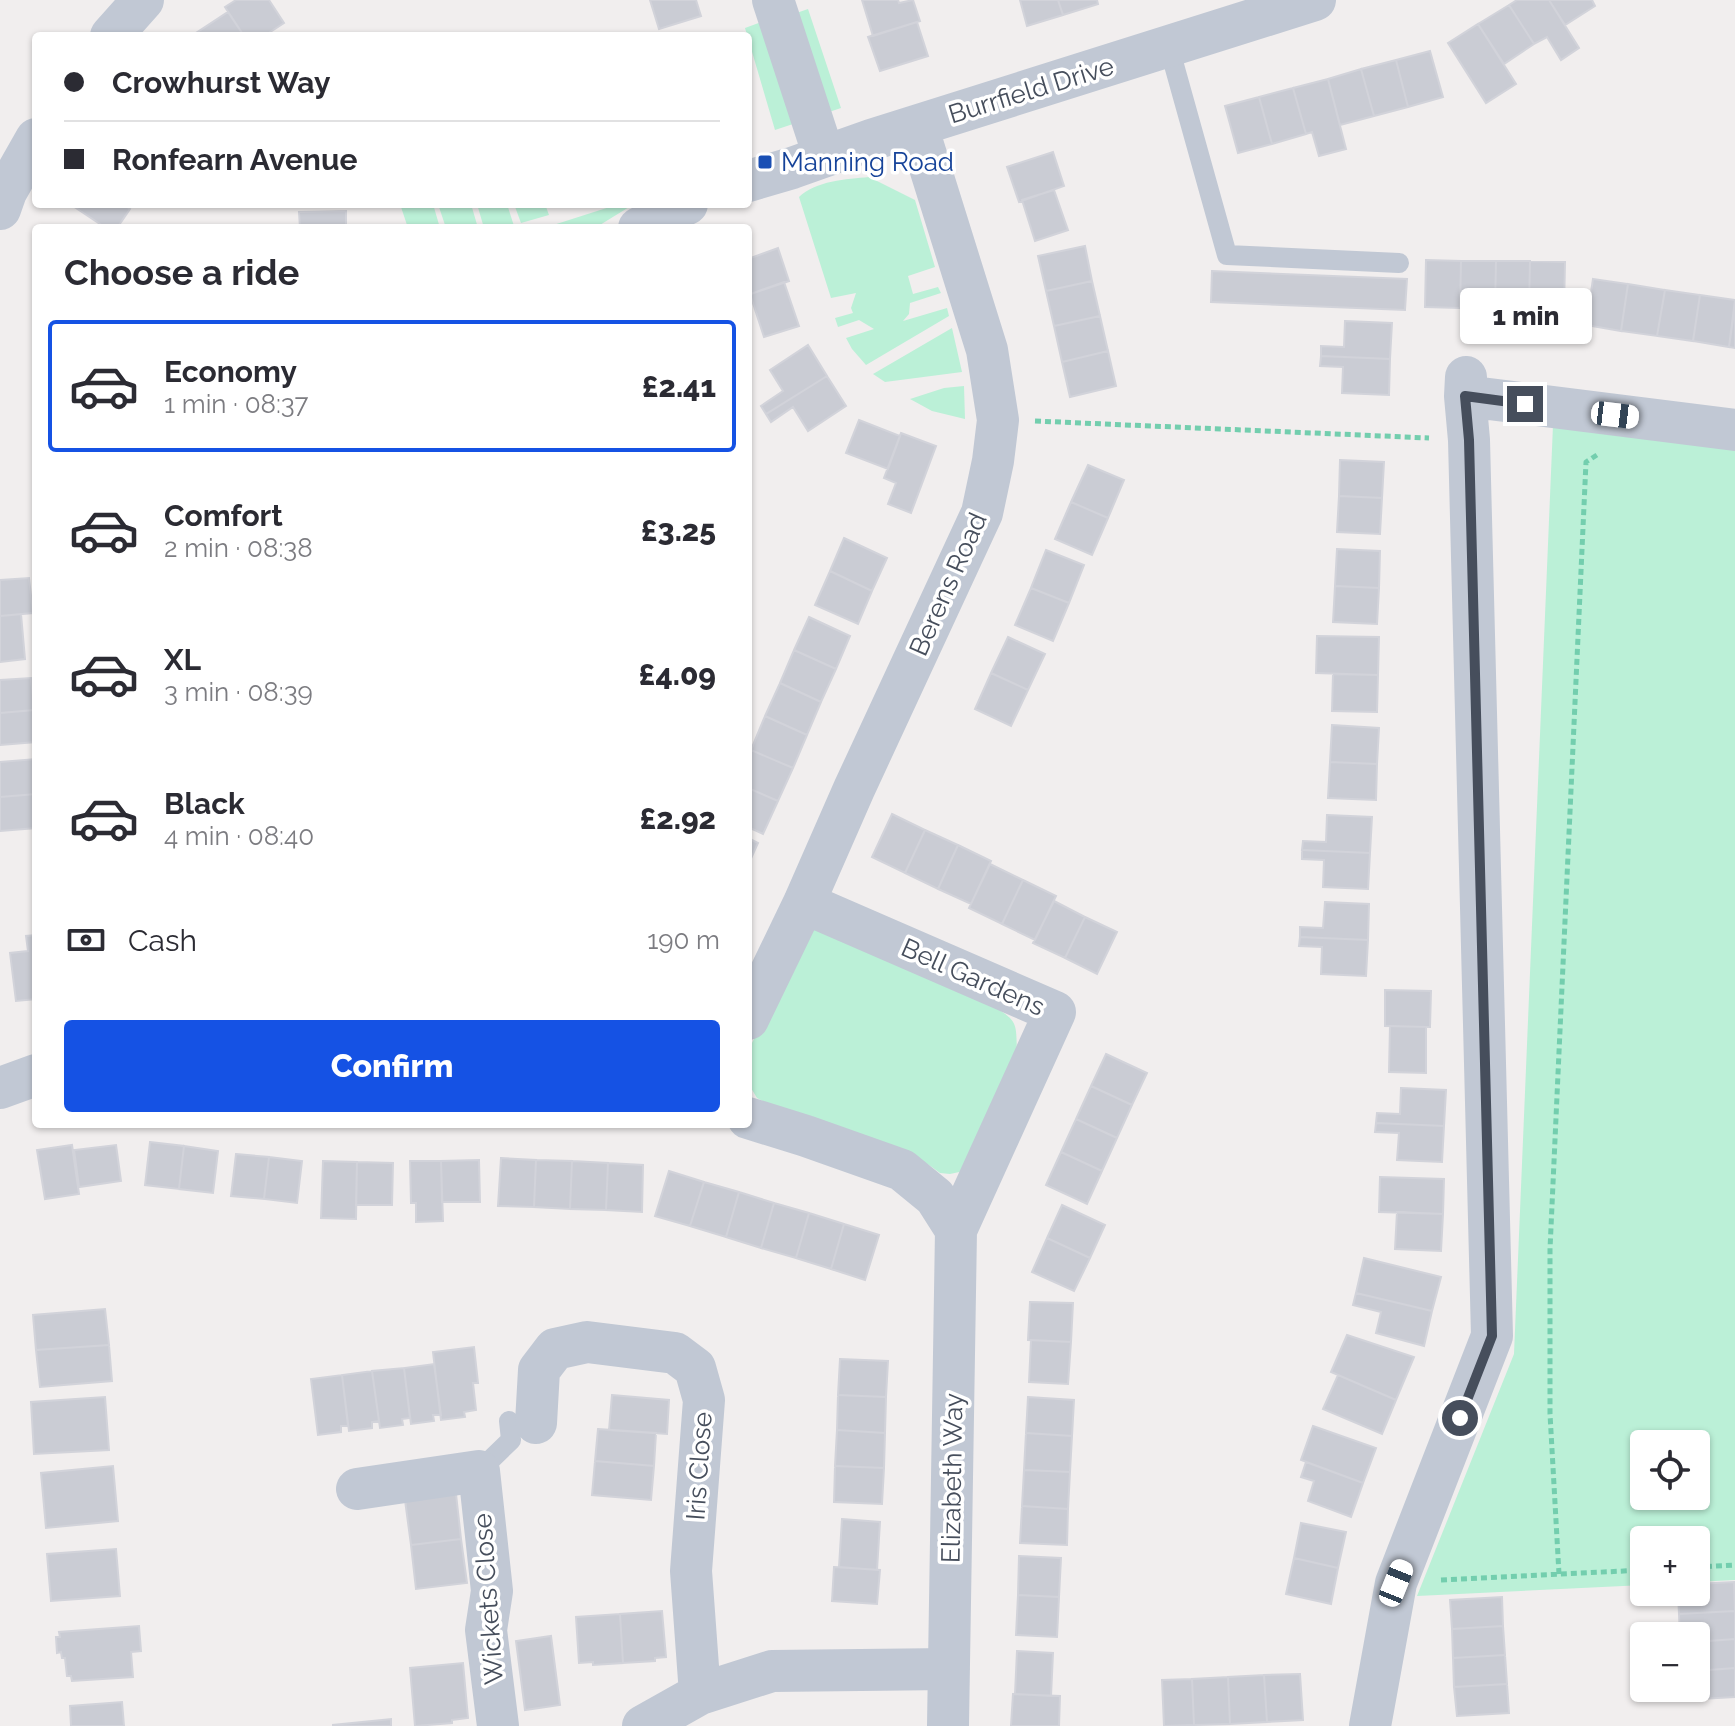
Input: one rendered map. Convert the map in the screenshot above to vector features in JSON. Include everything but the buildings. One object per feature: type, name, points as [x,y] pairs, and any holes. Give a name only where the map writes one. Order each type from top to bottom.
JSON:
[{"type":"street","points":[[115,32],[143,0]]},
{"type":"street","points":[[773,0],[824,156]]},
{"type":"street","name":"Burrfield Drive","points":[[752,180],[1315,0]]},
{"type":"street","name":"Berens Road","points":[[752,1011],[982,513],[993,461],[998,420],[987,350],[917,126]]},
{"type":"street","points":[[0,209],[32,146]]},
{"type":"street","points":[[647,224],[679,208]]},
{"type":"street","points":[[1370,1726],[1396,1583],[1492,1336],[1466,387],[1735,430]]},
{"type":"street","name":"Bell Gardens","points":[[804,903],[1055,1012],[956,1230]]},
{"type":"street","points":[[0,1088],[32,1076]]},
{"type":"street","points":[[752,1119],[902,1170],[935,1197],[956,1230]]},
{"type":"street","name":"Elizabeth Way","points":[[948,1726],[956,1230]]},
{"type":"street","name":"Iris Close","points":[[523,1422],[539,1370],[555,1349],[587,1342],[675,1353],[695,1368],[704,1400],[691,1571],[700,1694]]},
{"type":"street","points":[[357,1489],[479,1471]]},
{"type":"street","name":"Wickets Close","points":[[479,1471],[492,1591],[486,1630],[498,1726]]},
{"type":"street","points":[[643,1726],[700,1694],[772,1671],[949,1669]]},
{"type":"lane","points":[[1169,47],[1227,255],[1399,263]]},
{"type":"lane","points":[[479,1471],[511,1440],[523,1422]]},
{"type":"path","points":[[998,420],[1469,440]]},
{"type":"path","points":[[1559,1574],[1550,1414],[1550,1249],[1586,462],[1602,452]]},
{"type":"path","points":[[1710,1566],[1735,1565]]},
{"type":"path","points":[[1396,1583],[1630,1571]]},
{"type":"green space","points":[[808,9],[841,108],[817,116],[785,17]]},
{"type":"green space","points":[[767,20],[799,122],[775,130],[752,52],[752,32],[746,32],[745,28]]},
{"type":"green space","points":[[869,177],[915,200],[935,267],[908,276],[913,294],[938,287],[941,293],[910,303],[909,314],[903,321],[947,308],[949,316],[866,365],[846,338],[874,329],[859,320],[838,327],[835,318],[853,313],[851,308],[856,293],[831,298],[799,197],[822,184]]},
{"type":"green space","points":[[401,208],[434,208],[439,224],[407,224]]},
{"type":"green space","points":[[439,208],[472,208],[477,224],[445,224]]},
{"type":"green space","points":[[478,208],[508,208],[513,224],[483,224]]},
{"type":"green space","points":[[515,208],[546,208],[549,215],[521,223]]},
{"type":"green space","points":[[606,208],[628,208],[602,224],[556,224]]},
{"type":"green space","points":[[952,328],[962,372],[885,382],[873,374]]},
{"type":"green space","points":[[964,386],[965,419],[932,411],[910,399],[944,388]]},
{"type":"green space","points":[[1553,425],[1735,448],[1735,1580],[1710,1581],[1710,1526],[1630,1526],[1630,1586],[1417,1596],[1514,1354]]},
{"type":"green space","points":[[818,928],[994,1006],[1014,1024],[1017,1051],[964,1171],[940,1173],[929,1165],[865,1138],[757,1098],[752,1090],[752,1043],[806,934]]},
{"type":"place","name":"Manning Road","points":[[765,162]]},
{"type":"route","points":[[1460,1418],[1492,1336],[1469,440],[1465,396],[1525,404]]}]
